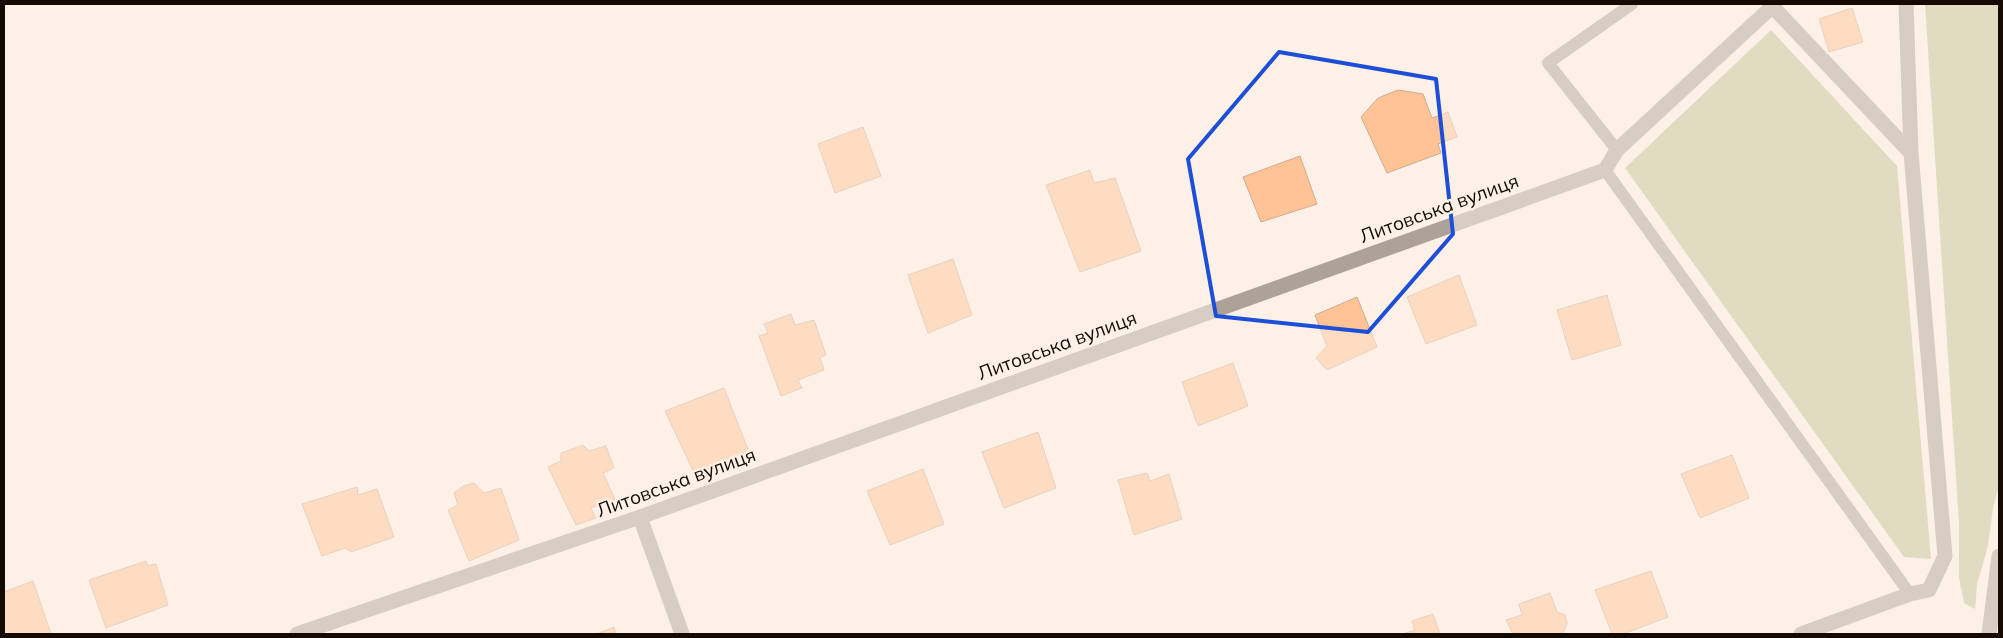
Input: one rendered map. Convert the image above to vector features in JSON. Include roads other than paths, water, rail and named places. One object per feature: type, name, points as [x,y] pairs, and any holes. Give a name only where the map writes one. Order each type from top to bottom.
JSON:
[{"type":"street","points":[[1801,634],[1910,594],[1929,590],[1945,556],[1911,153],[1906,4]]},
{"type":"street","points":[[1605,170],[1617,150],[1771,5],[1911,153]]},
{"type":"street","name":"Литовська вулиця","points":[[297,634],[640,517],[1605,170]]},
{"type":"street","points":[[640,517],[682,634]]},
{"type":"street","points":[[1989,634],[1999,556]]},
{"type":"lane","points":[[1617,150],[1548,63],[1632,4]]},
{"type":"lane","points":[[1605,170],[1910,594]]}]
